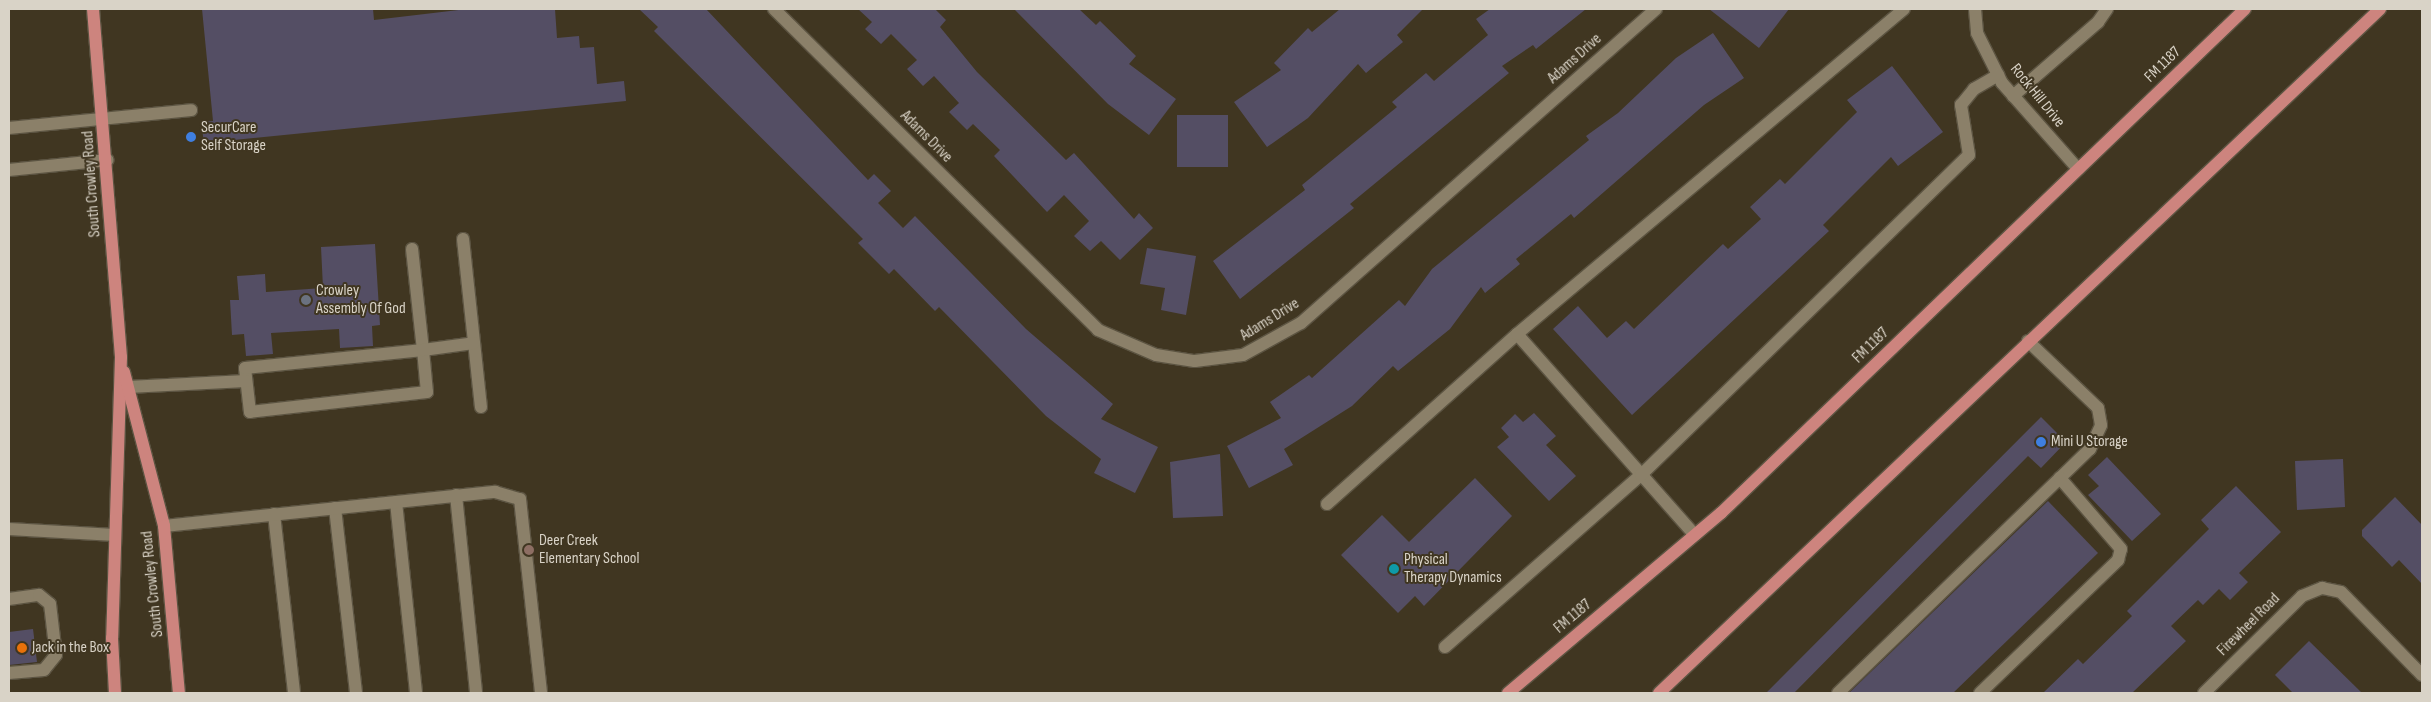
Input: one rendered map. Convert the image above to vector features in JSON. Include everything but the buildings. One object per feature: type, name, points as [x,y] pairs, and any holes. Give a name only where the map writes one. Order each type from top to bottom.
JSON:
[{"type":"main road","name":"South Crowley Road","points":[[93,9],[107,160],[121,357],[115,535],[115,693]]},
{"type":"main road","name":"FM 1187","points":[[1508,693],[1695,535],[2246,9]]},
{"type":"main road","points":[[1659,693],[2380,9]]},
{"type":"main road","name":"South Crowley Road","points":[[121,357],[164,526],[179,693]]},
{"type":"street","name":"Adams Drive","points":[[774,9],[1098,330],[1156,356],[1195,361],[1243,356],[1301,323],[1656,9]]},
{"type":"street","points":[[1326,504],[1517,334],[1904,9]]},
{"type":"street","name":"Rock Hill Drive","points":[[1975,9],[1977,33],[1998,74],[2013,96],[2078,169]]},
{"type":"street","points":[[2013,96],[2098,22],[2107,9]]},
{"type":"street","points":[[1445,647],[1641,474],[1969,155],[1961,105],[1974,89],[1998,74]]},
{"type":"street","points":[[9,128],[191,110]]},
{"type":"street","points":[[9,170],[107,160]]},
{"type":"street","points":[[463,238],[481,407]]},
{"type":"street","points":[[412,249],[422,350],[427,392],[250,412],[245,368],[422,350],[474,343]]},
{"type":"street","points":[[1517,334],[1695,535]]},
{"type":"street","points":[[1838,693],[2090,449],[2102,424],[2098,408],[2028,341]]},
{"type":"street","points":[[128,387],[246,381]]},
{"type":"street","points":[[1980,693],[2118,560],[2121,549],[2060,478]]},
{"type":"street","points":[[164,526],[495,492],[520,499],[541,693]]},
{"type":"street","points":[[456,495],[476,693]]},
{"type":"street","points":[[396,502],[416,693]]},
{"type":"street","points":[[335,508],[356,693]]},
{"type":"street","points":[[274,514],[294,693]]},
{"type":"street","points":[[9,529],[115,535]]},
{"type":"street","name":"Firewheel Road","points":[[2204,693],[2302,596],[2322,588],[2342,592],[2422,675]]},
{"type":"street","points":[[9,599],[39,595],[50,604],[56,654],[44,670],[9,673]]},
{"type":"place","name":"SecurCare Self Storage","points":[[191,137]]},
{"type":"place","name":"Crowley Assembly Of God","points":[[306,300]]},
{"type":"place","name":"Mini U Storage","points":[[2041,442]]},
{"type":"place","name":"Deer Creek Elementary School","points":[[529,550]]},
{"type":"place","name":"Physical Therapy Dynamics","points":[[1394,569]]},
{"type":"place","name":"Jack in the Box","points":[[22,648]]}]
